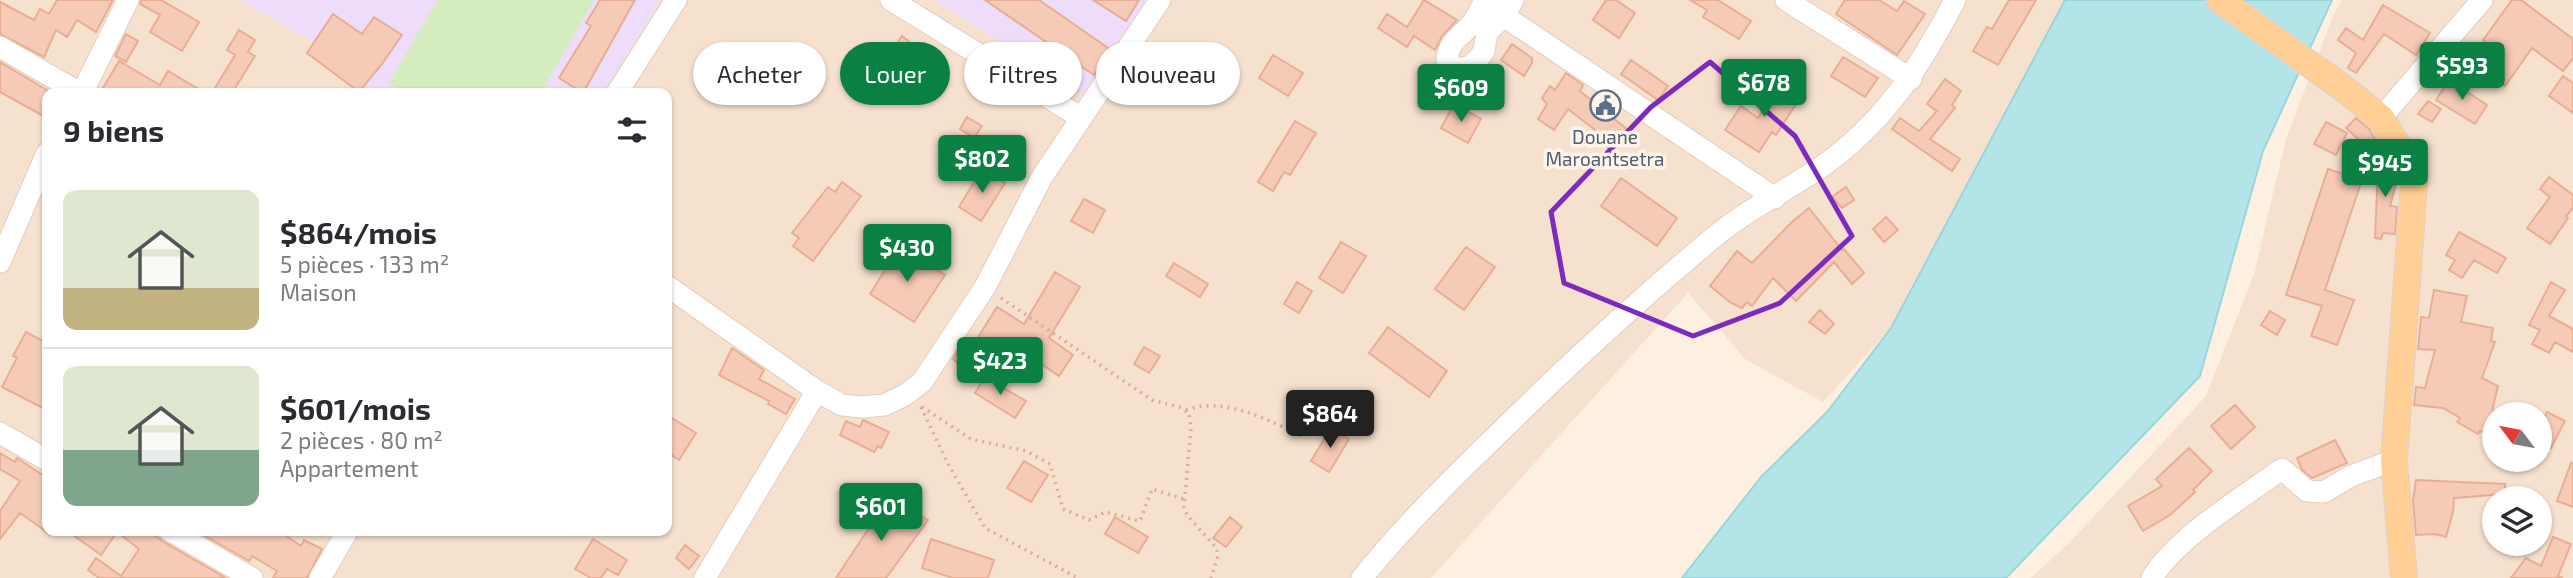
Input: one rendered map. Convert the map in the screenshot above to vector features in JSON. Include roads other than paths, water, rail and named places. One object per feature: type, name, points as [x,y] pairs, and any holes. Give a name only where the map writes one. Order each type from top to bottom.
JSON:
[{"type":"main road","points":[[2220,0],[2381,118],[2409,165],[2414,184],[2394,460],[2404,578]]},
{"type":"street","points":[[84,88],[128,0]]},
{"type":"street","points":[[620,88],[676,0]]},
{"type":"street","points":[[891,0],[1080,117]]},
{"type":"street","points":[[672,290],[817,391],[842,405],[863,407],[914,399],[922,382],[985,287],[1028,202],[1080,117],[1160,0]]},
{"type":"street","points":[[1485,0],[1471,25],[1460,33],[1447,53],[1448,64],[1454,69],[1469,68],[1479,58],[1484,51],[1487,33],[1503,5],[1775,198]]},
{"type":"street","points":[[1786,0],[1911,79]]},
{"type":"street","points":[[1362,578],[1450,481],[1542,391],[1708,242],[1741,217],[1775,198],[1860,137],[1876,122],[1911,79],[1955,0]]},
{"type":"street","points":[[2381,118],[2482,0]]},
{"type":"street","points":[[0,47],[72,88]]},
{"type":"street","points":[[0,262],[42,165]]},
{"type":"street","points":[[705,578],[817,391]]},
{"type":"street","points":[[0,433],[42,457]]},
{"type":"street","points":[[2152,578],[2160,564],[2189,538],[2282,469],[2306,491],[2324,492],[2351,476],[2394,460]]},
{"type":"street","points":[[179,536],[252,578]]},
{"type":"street","points":[[320,578],[344,536]]},
{"type":"water","points":[[2065,0],[2332,0],[2263,151],[2200,376],[2006,578],[1682,578],[1761,477],[1827,412],[1891,328]]},
{"type":"place","name":"Douane Maroantsetra","points":[[1605,106]]}]
